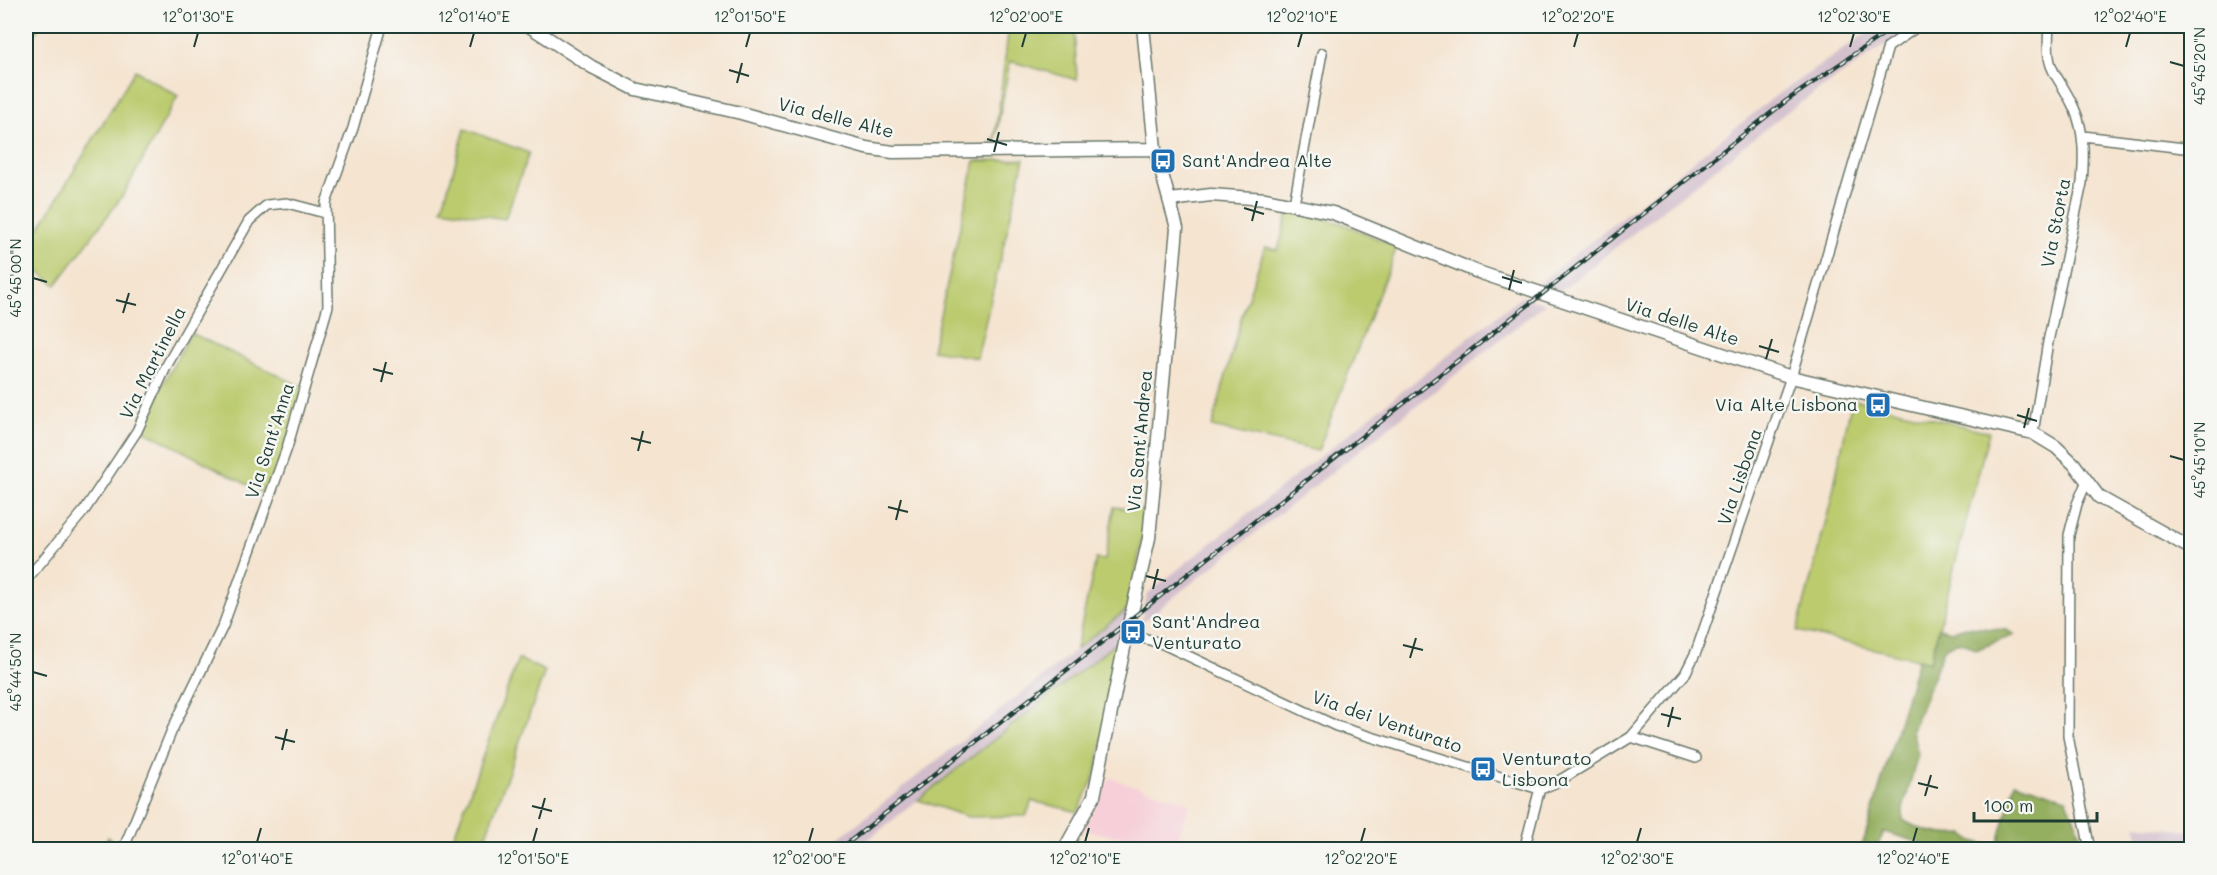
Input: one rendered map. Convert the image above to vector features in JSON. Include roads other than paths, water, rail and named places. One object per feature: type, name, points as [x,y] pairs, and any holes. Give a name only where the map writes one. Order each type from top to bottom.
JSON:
[{"type":"street","name":"Via Sant'Anna","points":[[123,849],[172,730],[223,626],[287,448],[328,306],[328,231],[325,213],[382,26]]},
{"type":"street","name":"Via delle Alte","points":[[529,26],[592,66],[636,89],[741,113],[866,148],[892,152],[1155,149]]},
{"type":"street","name":"Via Sant'Andrea","points":[[1064,849],[1094,796],[1149,538],[1177,228],[1155,149],[1143,26]]},
{"type":"street","name":"Via Lisbona","points":[[1540,788],[1557,782],[1631,738],[1685,674],[1696,652],[1791,377],[1888,47],[1918,26]]},
{"type":"street","name":"Via Storta","points":[[2033,433],[2048,342],[2082,183],[2083,136],[2074,108],[2049,66],[2049,26]]},
{"type":"street","points":[[1294,204],[1322,53]]},
{"type":"street","points":[[2083,136],[2192,149]]},
{"type":"street","name":"Via delle Alte","points":[[1170,200],[1211,195],[1294,204],[1333,213],[1488,276],[1791,377],[2033,433],[2056,447],[2073,464],[2099,497],[2192,549]]},
{"type":"street","name":"Via Martinella","points":[[26,580],[84,511],[137,431],[167,365],[249,221],[267,205],[287,203],[325,213]]},
{"type":"street","points":[[2086,483],[2077,504],[2069,535],[2068,736],[2090,849]]},
{"type":"street","name":"Via dei Venturato","points":[[1127,633],[1163,644],[1336,726],[1540,788]]},
{"type":"street","points":[[1631,738],[1696,758]]},
{"type":"street","points":[[1524,849],[1540,788]]},
{"type":"railway","points":[[839,850],[1786,101],[1895,26]]},
{"type":"place","name":"Sant'Andrea Alte","points":[[1163,161]]},
{"type":"place","name":"Via Alte Lisbona","points":[[1878,405]]},
{"type":"place","name":"Sant'Andrea Venturato","points":[[1133,632]]},
{"type":"place","name":"Venturato Lisbona","points":[[1483,769]]}]
